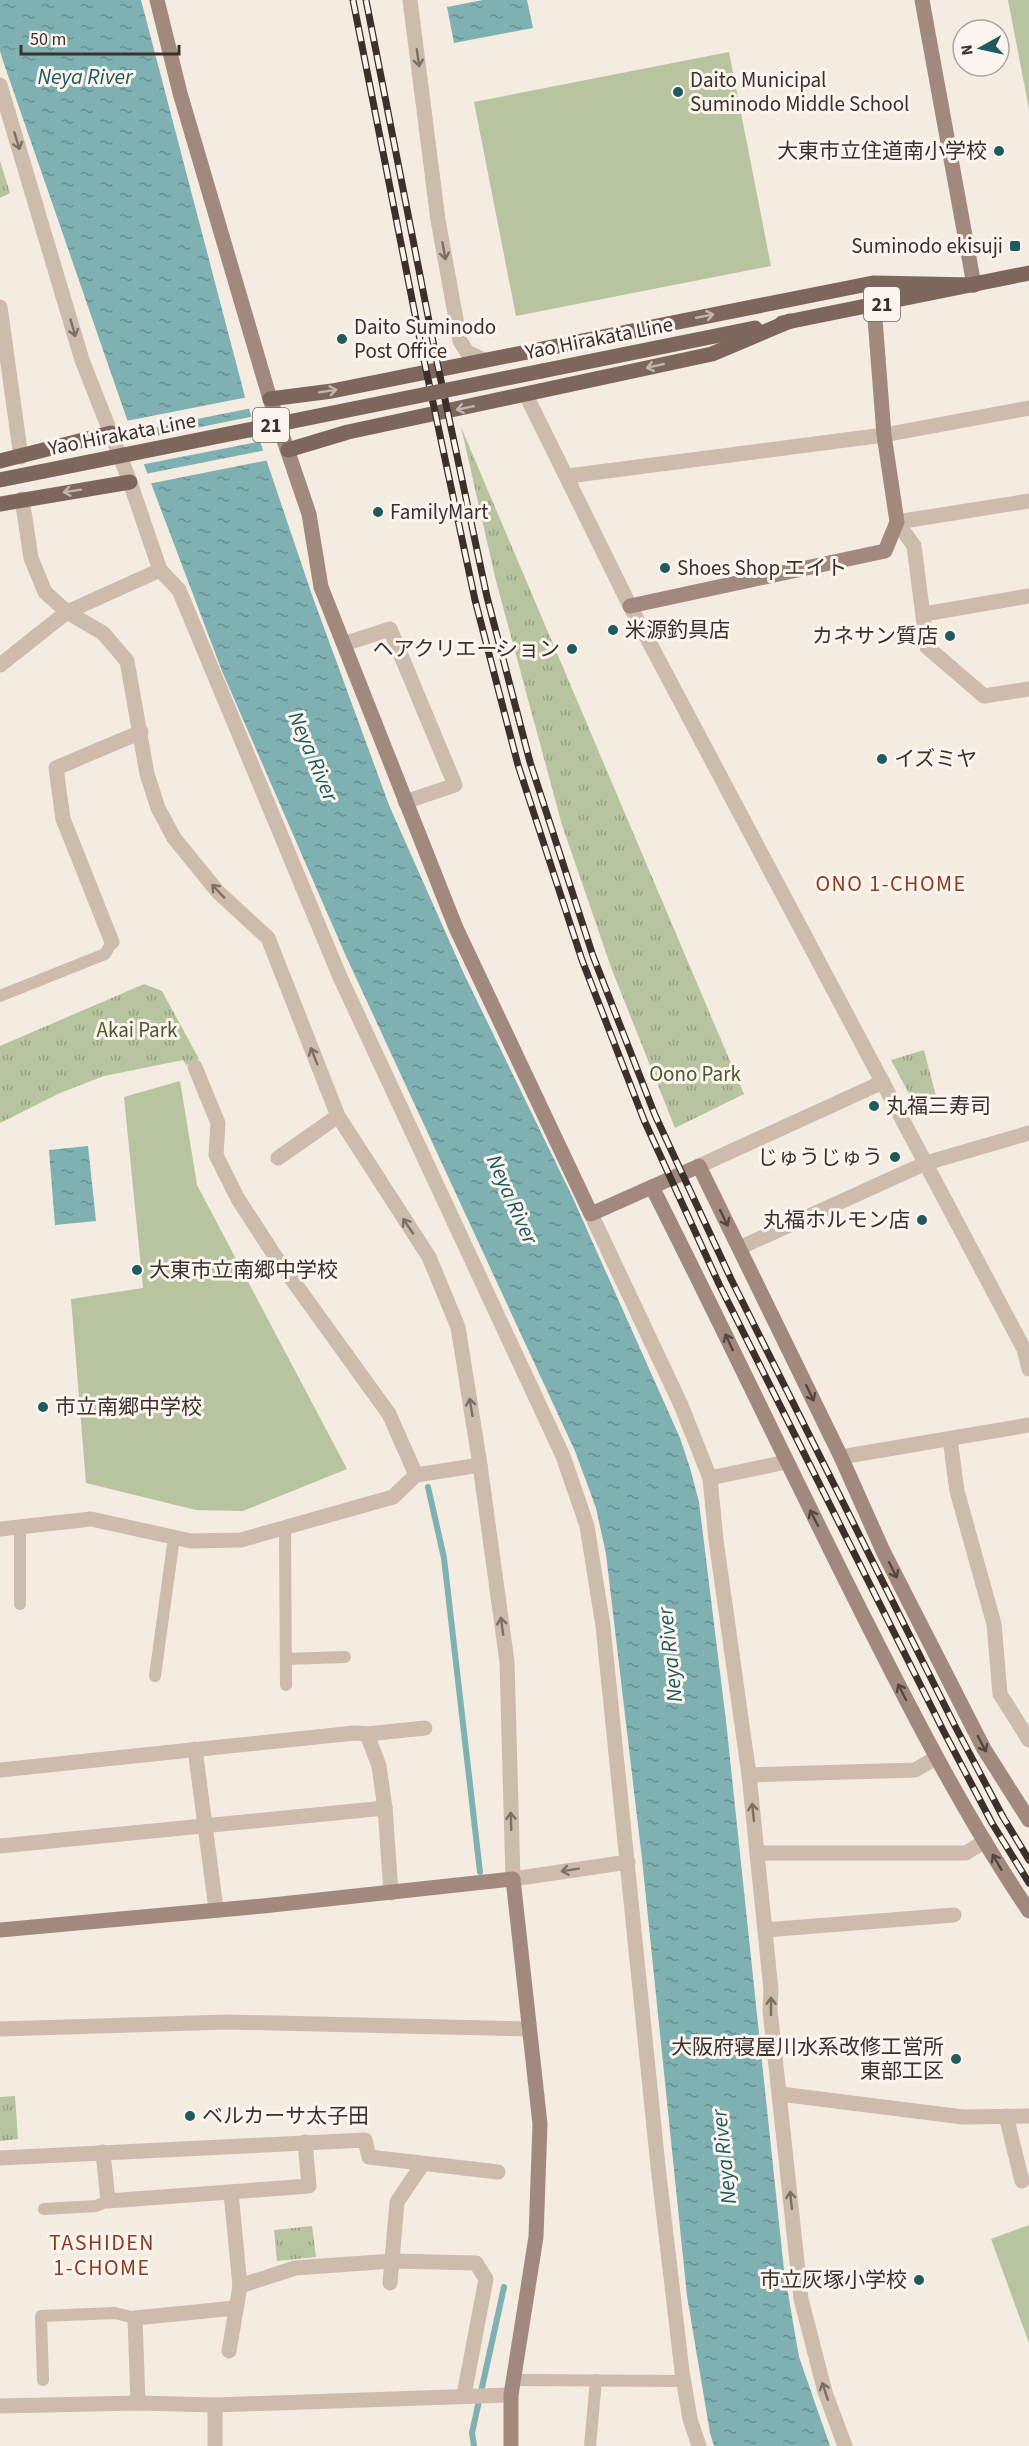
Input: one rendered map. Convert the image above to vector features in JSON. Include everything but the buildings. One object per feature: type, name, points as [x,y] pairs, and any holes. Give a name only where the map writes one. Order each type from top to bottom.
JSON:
[{"type":"main road","name":"Yao Hirakata Line","points":[[0,480],[1029,273]]},
{"type":"main road","points":[[270,399],[332,391],[873,283],[974,285]]},
{"type":"main road","points":[[288,450],[348,432],[712,354],[790,321]]},
{"type":"main road","points":[[0,461],[111,433]]},
{"type":"main road","points":[[0,504],[130,482]]},
{"type":"street","points":[[157,0],[180,93],[270,399],[309,514],[321,587],[456,928],[681,1405],[710,1478],[716,1540],[749,1775],[771,1990],[770,2010],[801,2299],[825,2392],[846,2446]]},
{"type":"street","points":[[410,0],[438,220],[460,341],[467,352],[484,360]]},
{"type":"street","points":[[922,0],[974,285]]},
{"type":"street","points":[[0,85],[82,360],[130,482],[160,570],[179,590],[340,977],[563,1456],[587,1526],[603,1626],[658,2166],[684,2381],[690,2418],[699,2446]]},
{"type":"street","points":[[0,306],[7,401],[21,457]]},
{"type":"street","points":[[874,306],[885,435],[897,522],[914,546],[927,647],[984,696],[1029,689]]},
{"type":"street","points":[[526,395],[630,606],[1024,1349],[1029,1369]]},
{"type":"street","points":[[568,477],[885,435],[1029,408]]},
{"type":"street","points":[[22,499],[31,558],[45,591],[67,612],[103,633],[127,661],[147,774],[158,808],[174,838],[218,892],[268,938],[338,1116],[429,1257],[459,1327],[507,1662],[513,1879],[540,2124],[536,2237],[512,2387],[511,2446]]},
{"type":"street","points":[[897,522],[1029,501]]},
{"type":"street","points":[[630,606],[885,552],[897,522]]},
{"type":"street","points":[[0,665],[67,612],[160,570]]},
{"type":"street","points":[[924,614],[1029,597]]},
{"type":"street","points":[[344,644],[390,629],[455,785],[405,802]]},
{"type":"street","points":[[112,942],[63,819],[56,768],[141,732]]},
{"type":"street","points":[[195,1066],[218,1123],[216,1155],[238,1199],[275,1256],[389,1414],[416,1475]]},
{"type":"street","points":[[591,1214],[883,1082]]},
{"type":"street","points":[[278,1158],[338,1116]]},
{"type":"street","points":[[739,1248],[926,1163],[1029,1133]]},
{"type":"street","points":[[699,1166],[841,1457],[883,1551],[984,1749],[1029,1820]]},
{"type":"street","points":[[652,1187],[697,1275],[786,1462],[936,1758],[1029,1911]]},
{"type":"street","points":[[841,1457],[1029,1425]]},
{"type":"street","points":[[950,1439],[957,1491],[994,1624],[1000,1694],[1029,1740]]},
{"type":"street","points":[[710,1478],[786,1462]]},
{"type":"street","points":[[0,1529],[91,1519],[191,1541],[241,1540],[393,1497],[416,1475],[480,1465]]},
{"type":"street","points":[[0,1770],[355,1733],[368,1734],[425,1728]]},
{"type":"street","points":[[368,1734],[379,1766],[385,1808],[390,1893]]},
{"type":"street","points":[[195,1749],[216,1909]]},
{"type":"street","points":[[749,1775],[915,1770],[936,1758]]},
{"type":"street","points":[[0,1846],[385,1808]]},
{"type":"street","points":[[757,1853],[966,1853],[985,1841]]},
{"type":"street","points":[[0,1930],[390,1893],[513,1879],[628,1862]]},
{"type":"street","points":[[765,1930],[954,1915]]},
{"type":"street","points":[[0,2029],[228,2022],[529,2029]]},
{"type":"street","points":[[780,2094],[963,2117],[1029,2116]]},
{"type":"street","points":[[1006,2116],[1022,2181]]},
{"type":"street","points":[[0,2158],[365,2140],[369,2157],[422,2165],[498,2172]]},
{"type":"street","points":[[103,2152],[108,2201],[309,2186],[305,2142]]},
{"type":"street","points":[[390,2283],[397,2202],[422,2165]]},
{"type":"street","points":[[229,2351],[240,2286],[231,2193]]},
{"type":"street","points":[[240,2286],[295,2268],[392,2261],[476,2264],[486,2278],[474,2395]]},
{"type":"street","points":[[138,2403],[135,2318],[235,2308]]},
{"type":"street","points":[[0,2406],[138,2403],[215,2405],[474,2395],[512,2387]]},
{"type":"street","points":[[215,2405],[216,2446]]},
{"type":"lane","points":[[0,996],[105,954],[112,942]]},
{"type":"lane","points":[[20,1527],[20,1604]]},
{"type":"lane","points":[[285,1527],[286,1685]]},
{"type":"lane","points":[[155,1676],[174,1537]]},
{"type":"lane","points":[[286,1659],[345,1657]]},
{"type":"lane","points":[[45,2209],[96,2206],[108,2201]]},
{"type":"lane","points":[[43,2380],[41,2316],[115,2313],[135,2318]]},
{"type":"lane","points":[[590,2446],[596,2380]]},
{"type":"lane","points":[[512,2387],[596,2380],[684,2381]]},
{"type":"green space","points":[[1008,0],[1029,0],[1029,109]]},
{"type":"green space","points":[[729,52],[771,266],[516,316],[474,102]]},
{"type":"green space","points":[[0,161],[10,193],[0,198]]},
{"type":"green space","name":"Oono Park","points":[[461,427],[744,1094],[675,1128],[612,970],[562,825],[496,581]]},
{"type":"green space","name":"Akai Park","points":[[144,984],[162,991],[199,1059],[186,1065],[183,1060],[104,1076],[60,1093],[0,1123],[0,1046]]},
{"type":"green space","points":[[924,1050],[936,1096],[914,1103],[891,1060]]},
{"type":"green space","points":[[180,1081],[197,1185],[347,1469],[243,1511],[196,1510],[86,1483],[71,1299],[143,1288],[124,1097]]},
{"type":"green space","points":[[15,2096],[18,2139],[0,2141],[0,2097]]},
{"type":"green space","points":[[1029,2225],[1029,2343],[991,2239]]},
{"type":"green space","points":[[312,2226],[316,2257],[277,2261],[274,2230]]},
{"type":"water","name":"Neya River","points":[[0,0],[141,0],[245,397],[312,595],[389,805],[464,974],[572,1196],[680,1438],[699,1502],[726,1721],[784,2270],[799,2357],[830,2446],[714,2446],[687,2296],[642,1859],[606,1554],[596,1508],[575,1451],[345,954],[222,671],[129,425],[3,61],[0,51]]},
{"type":"water","points":[[483,0],[527,0],[533,28],[454,43],[447,7]]},
{"type":"water","points":[[88,1146],[96,1221],[55,1225],[49,1150]]},
{"type":"pier","points":[[248,397],[252,408],[128,433],[126,421]]},
{"type":"pier","points":[[255,416],[263,441],[140,465],[131,441]]},
{"type":"pier","points":[[266,450],[269,460],[148,484],[146,479],[145,474]]},
{"type":"waterway","points":[[428,1487],[444,1558],[480,1872]]},
{"type":"waterway","points":[[474,2446],[472,2433],[504,2287]]},
{"type":"railway","points":[[353,0],[424,360],[475,600],[518,765],[582,960],[644,1120],[719,1284],[944,1732],[992,1823],[1029,1883]]},
{"type":"railway","points":[[366,0],[436,357],[487,597],[530,762],[593,956],[655,1115],[731,1279],[955,1726],[1003,1817],[1029,1860]]},
{"type":"place","name":"Daito Municipal Suminodo Middle School","points":[[678,92]]},
{"type":"place","name":"大東市立住道南小学校","points":[[999,151]]},
{"type":"place","name":"Suminodo ekisuji","points":[[1015,246]]},
{"type":"place","name":"Daito Suminodo Post Office","points":[[342,339]]},
{"type":"place","name":"FamilyMart","points":[[378,512]]},
{"type":"place","name":"Shoes Shop エイト","points":[[665,568]]},
{"type":"place","name":"米源釣具店","points":[[613,630]]},
{"type":"place","name":"カネサン質店","points":[[950,636]]},
{"type":"place","name":"ヘアクリエーション","points":[[572,649]]},
{"type":"place","name":"イズミヤ","points":[[882,759]]},
{"type":"place","name":"丸福三寿司","points":[[874,1106]]},
{"type":"place","name":"じゅうじゅう","points":[[895,1157]]},
{"type":"place","name":"丸福ホルモン店","points":[[922,1220]]},
{"type":"place","name":"大東市立南郷中学校","points":[[137,1270]]},
{"type":"place","name":"市立南郷中学校","points":[[43,1407]]},
{"type":"place","name":"大阪府寝屋川水系改修工営所 東部工区","points":[[956,2059]]},
{"type":"place","name":"ベルカーサ太子田","points":[[190,2116]]},
{"type":"place","name":"市立灰塚小学校","points":[[919,2280]]},
{"type":"district","name":"ONO 1-CHOME","points":[[891,883]]},
{"type":"district","name":"TASHIDEN 1-CHOME","points":[[102,2254]]}]
